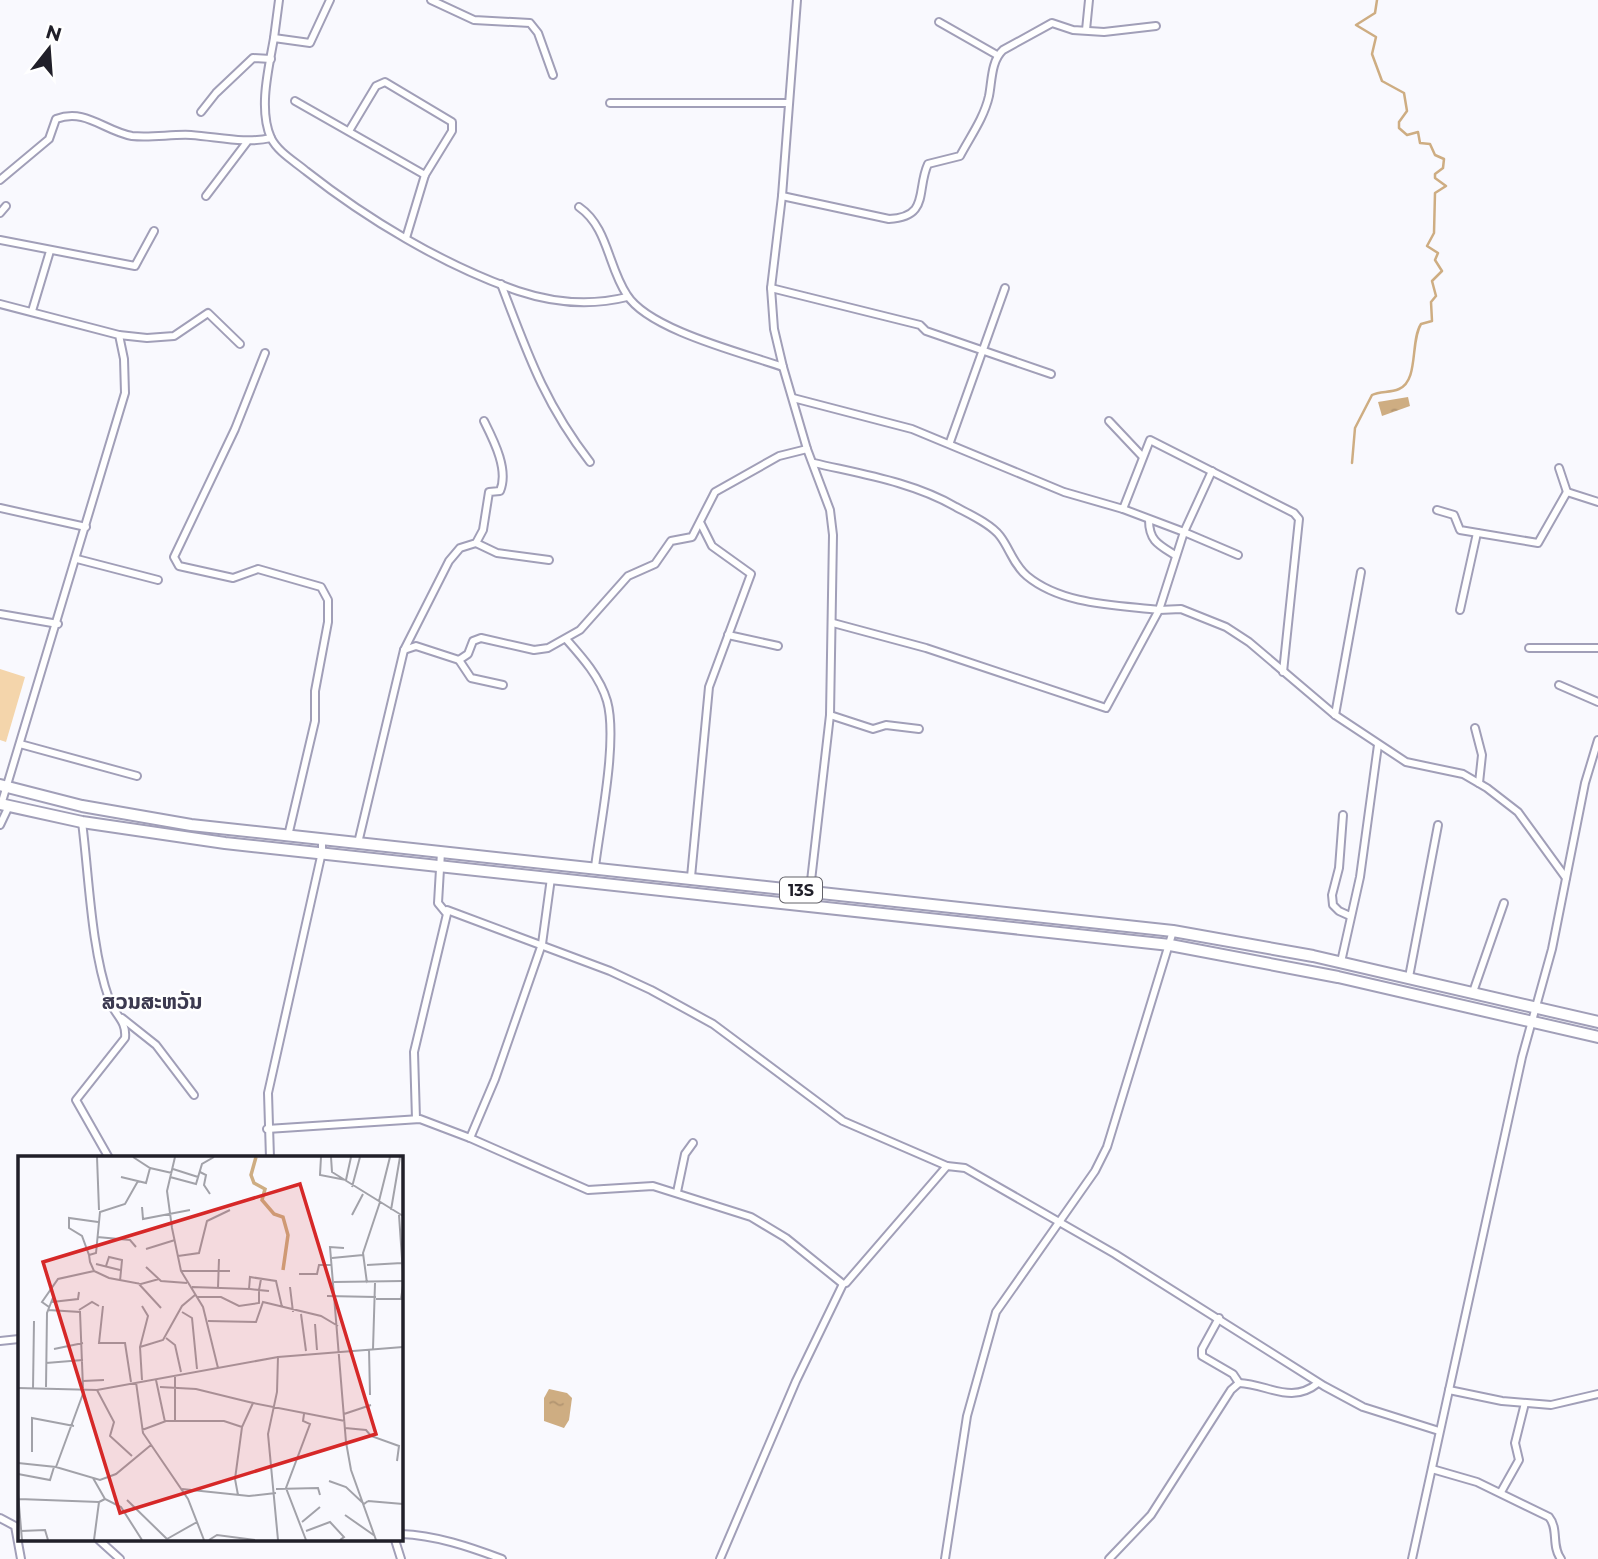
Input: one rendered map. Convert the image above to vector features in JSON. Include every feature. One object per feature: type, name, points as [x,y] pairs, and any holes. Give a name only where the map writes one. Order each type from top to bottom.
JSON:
[{"type":"highway","name":"13S","points":[[3,786],[82,806],[191,825],[288,836],[322,847],[359,843],[1173,931],[1313,956],[1598,1022]]},
{"type":"highway","name":"13S","points":[[3,805],[82,822],[225,843],[322,847],[440,866],[1170,945],[1309,971],[1598,1037]]},
{"type":"highway","points":[[1309,971],[1313,956]]},
{"type":"street","points":[[279,0],[267,118],[271,138],[283,153],[349,205],[405,238],[519,292],[575,303],[601,303],[628,297]]},
{"type":"street","points":[[274,38],[310,43],[330,0]]},
{"type":"street","points":[[431,0],[474,20],[530,23],[538,33],[553,75]]},
{"type":"street","points":[[797,0],[787,103],[782,196],[771,288],[774,329],[783,367],[807,449],[830,510],[834,622],[830,715],[808,907]]},
{"type":"street","points":[[1086,30],[1089,0]]},
{"type":"street","points":[[939,22],[997,55]]},
{"type":"street","points":[[782,196],[889,219],[903,218],[912,213],[922,194],[928,164],[960,156],[981,119],[997,55],[1052,23],[1086,30],[1131,31],[1156,26]]},
{"type":"street","points":[[201,112],[216,93],[253,58],[271,59]]},
{"type":"street","points":[[349,131],[380,82],[390,83],[454,126],[425,176],[405,238]]},
{"type":"street","points":[[295,101],[425,176]]},
{"type":"street","points":[[610,103],[787,103]]},
{"type":"street","points":[[0,180],[49,139],[57,119],[68,115],[80,115],[129,135],[190,135],[247,142],[271,138]]},
{"type":"street","points":[[206,196],[247,142]]},
{"type":"street","points":[[0,213],[6,206]]},
{"type":"street","points":[[579,207],[598,223],[608,258],[628,297],[640,309],[670,327],[783,367]]},
{"type":"street","points":[[0,240],[135,266],[154,231]]},
{"type":"street","points":[[32,311],[50,251]]},
{"type":"street","points":[[501,284],[542,391],[590,462]]},
{"type":"street","points":[[771,288],[920,326],[926,331],[1051,374]]},
{"type":"street","points":[[950,442],[1005,288]]},
{"type":"street","points":[[0,304],[119,335],[147,338],[174,336],[208,313],[240,344]]},
{"type":"street","points":[[0,825],[3,786],[20,744],[58,624],[125,393],[124,359],[119,335]]},
{"type":"street","points":[[265,353],[235,429],[174,557],[179,566],[233,578],[258,569],[321,587],[328,600],[324,655],[315,691],[315,721],[288,836]]},
{"type":"street","points":[[793,398],[912,429],[950,442],[1064,492],[1123,509],[1238,555]]},
{"type":"street","points":[[476,543],[483,530],[489,492],[500,491],[503,474],[484,421]]},
{"type":"street","points":[[1109,421],[1142,456]]},
{"type":"street","points":[[1123,509],[1150,440],[1298,515],[1283,672]]},
{"type":"street","points":[[459,660],[468,654],[473,641],[481,638],[534,650],[566,639],[580,630],[628,576],[655,564],[671,541],[692,537],[715,492],[743,473],[779,456],[807,449]]},
{"type":"street","points":[[814,463],[919,490],[953,505],[999,535],[1010,557],[1025,574],[1042,587],[1094,602],[1159,610],[1181,608],[1226,627],[1335,715],[1378,745],[1406,762],[1463,774],[1479,783],[1518,812],[1566,878]]},
{"type":"street","points":[[1437,510],[1454,515],[1460,530],[1538,543],[1567,492],[1559,468]]},
{"type":"street","points":[[834,622],[926,648],[1106,708],[1159,610],[1175,555],[1212,471]]},
{"type":"street","points":[[1567,492],[1598,502]]},
{"type":"street","points":[[0,508],[86,527]]},
{"type":"street","points":[[1149,520],[1149,534],[1156,544],[1175,555]]},
{"type":"street","points":[[691,877],[709,687],[751,574],[712,546],[701,524]]},
{"type":"street","points":[[1460,610],[1477,533]]},
{"type":"street","points":[[359,843],[404,650],[449,561],[460,548],[476,543],[497,553],[549,560]]},
{"type":"street","points":[[76,559],[158,580]]},
{"type":"street","points":[[1335,715],[1361,572]]},
{"type":"street","points":[[0,614],[58,624]]},
{"type":"street","points":[[728,635],[778,646]]},
{"type":"street","points":[[566,639],[586,662],[607,702],[608,749],[595,867]]},
{"type":"street","points":[[404,650],[416,646],[459,660],[471,678],[503,685]]},
{"type":"street","points":[[1529,648],[1598,648]]},
{"type":"street","points":[[1559,685],[1598,702]]},
{"type":"street","points":[[830,715],[873,729],[886,725],[919,729]]},
{"type":"street","points":[[1475,728],[1482,755],[1479,783]]},
{"type":"street","points":[[1412,1559],[1531,1023],[1552,949],[1585,783],[1598,740]]},
{"type":"street","points":[[20,744],[137,776]]},
{"type":"street","points":[[1341,962],[1360,877],[1378,745]]},
{"type":"street","points":[[1343,815],[1339,868],[1332,895],[1333,905],[1350,916]]},
{"type":"street","points":[[82,822],[101,968],[108,999],[122,1018],[156,1045],[194,1095]]},
{"type":"street","points":[[1409,977],[1438,825]]},
{"type":"street","points":[[270,1156],[267,1129],[270,1081],[322,847]]},
{"type":"street","points":[[441,852],[438,903],[447,910],[610,971],[677,1003],[729,1035],[843,1121],[947,1166],[965,1168],[1059,1220],[1219,1318],[1318,1383],[1363,1407],[1439,1431]]},
{"type":"street","points":[[470,1138],[495,1079],[542,944],[551,876]]},
{"type":"street","points":[[1473,992],[1504,903]]},
{"type":"street","points":[[416,1119],[414,1052],[447,910]]},
{"type":"street","points":[[945,1559],[967,1416],[996,1312],[1108,1147],[1173,931]]},
{"type":"street","points":[[107,1156],[76,1100],[125,1038],[122,1018]]},
{"type":"street","points":[[267,1129],[416,1119],[470,1138],[587,1190],[653,1186],[677,1192],[767,1226],[842,1284]]},
{"type":"street","points":[[677,1192],[685,1154],[693,1143]]},
{"type":"street","points":[[720,1559],[796,1381],[842,1284],[846,1283],[947,1166]]},
{"type":"street","points":[[1219,1318],[1202,1349],[1202,1356],[1233,1374],[1238,1383],[1286,1394],[1308,1391],[1318,1383]]},
{"type":"street","points":[[0,1341],[18,1339]]},
{"type":"street","points":[[1110,1559],[1151,1515],[1238,1383]]},
{"type":"street","points":[[1449,1390],[1551,1405],[1598,1394]]},
{"type":"street","points":[[1501,1492],[1519,1460],[1516,1443],[1525,1403]]},
{"type":"street","points":[[1432,1469],[1501,1492],[1553,1521],[1555,1549],[1560,1559]]},
{"type":"street","points":[[0,1518],[15,1526],[21,1559]]},
{"type":"street","points":[[402,1534],[436,1539],[502,1559]]},
{"type":"street","points":[[101,1542],[120,1559]]},
{"type":"street","points":[[396,1542],[401,1559]]},
{"type":"shaded area","points":[[0,669],[25,677],[6,742],[0,740]]},
{"type":"water","points":[[1408,397],[1410,406],[1382,416],[1378,402]]},
{"type":"water","points":[[549,1389],[567,1393],[572,1398],[569,1420],[564,1428],[544,1421],[544,1398]]},
{"type":"waterway","points":[[1352,463],[1355,428],[1372,395],[1399,389],[1409,378],[1418,331],[1421,324],[1432,321],[1431,302],[1436,296],[1432,281],[1442,271],[1435,260],[1438,253],[1427,246],[1434,233],[1435,193],[1446,186],[1435,178],[1435,174],[1443,168],[1444,159],[1435,155],[1430,144],[1420,143],[1418,132],[1407,135],[1399,128],[1399,122],[1407,111],[1404,93],[1382,81],[1372,54],[1376,37],[1356,25],[1375,13],[1377,0]]},
{"type":"district","name":"ສວນສະຫວັນ","points":[[152,1001]]}]
